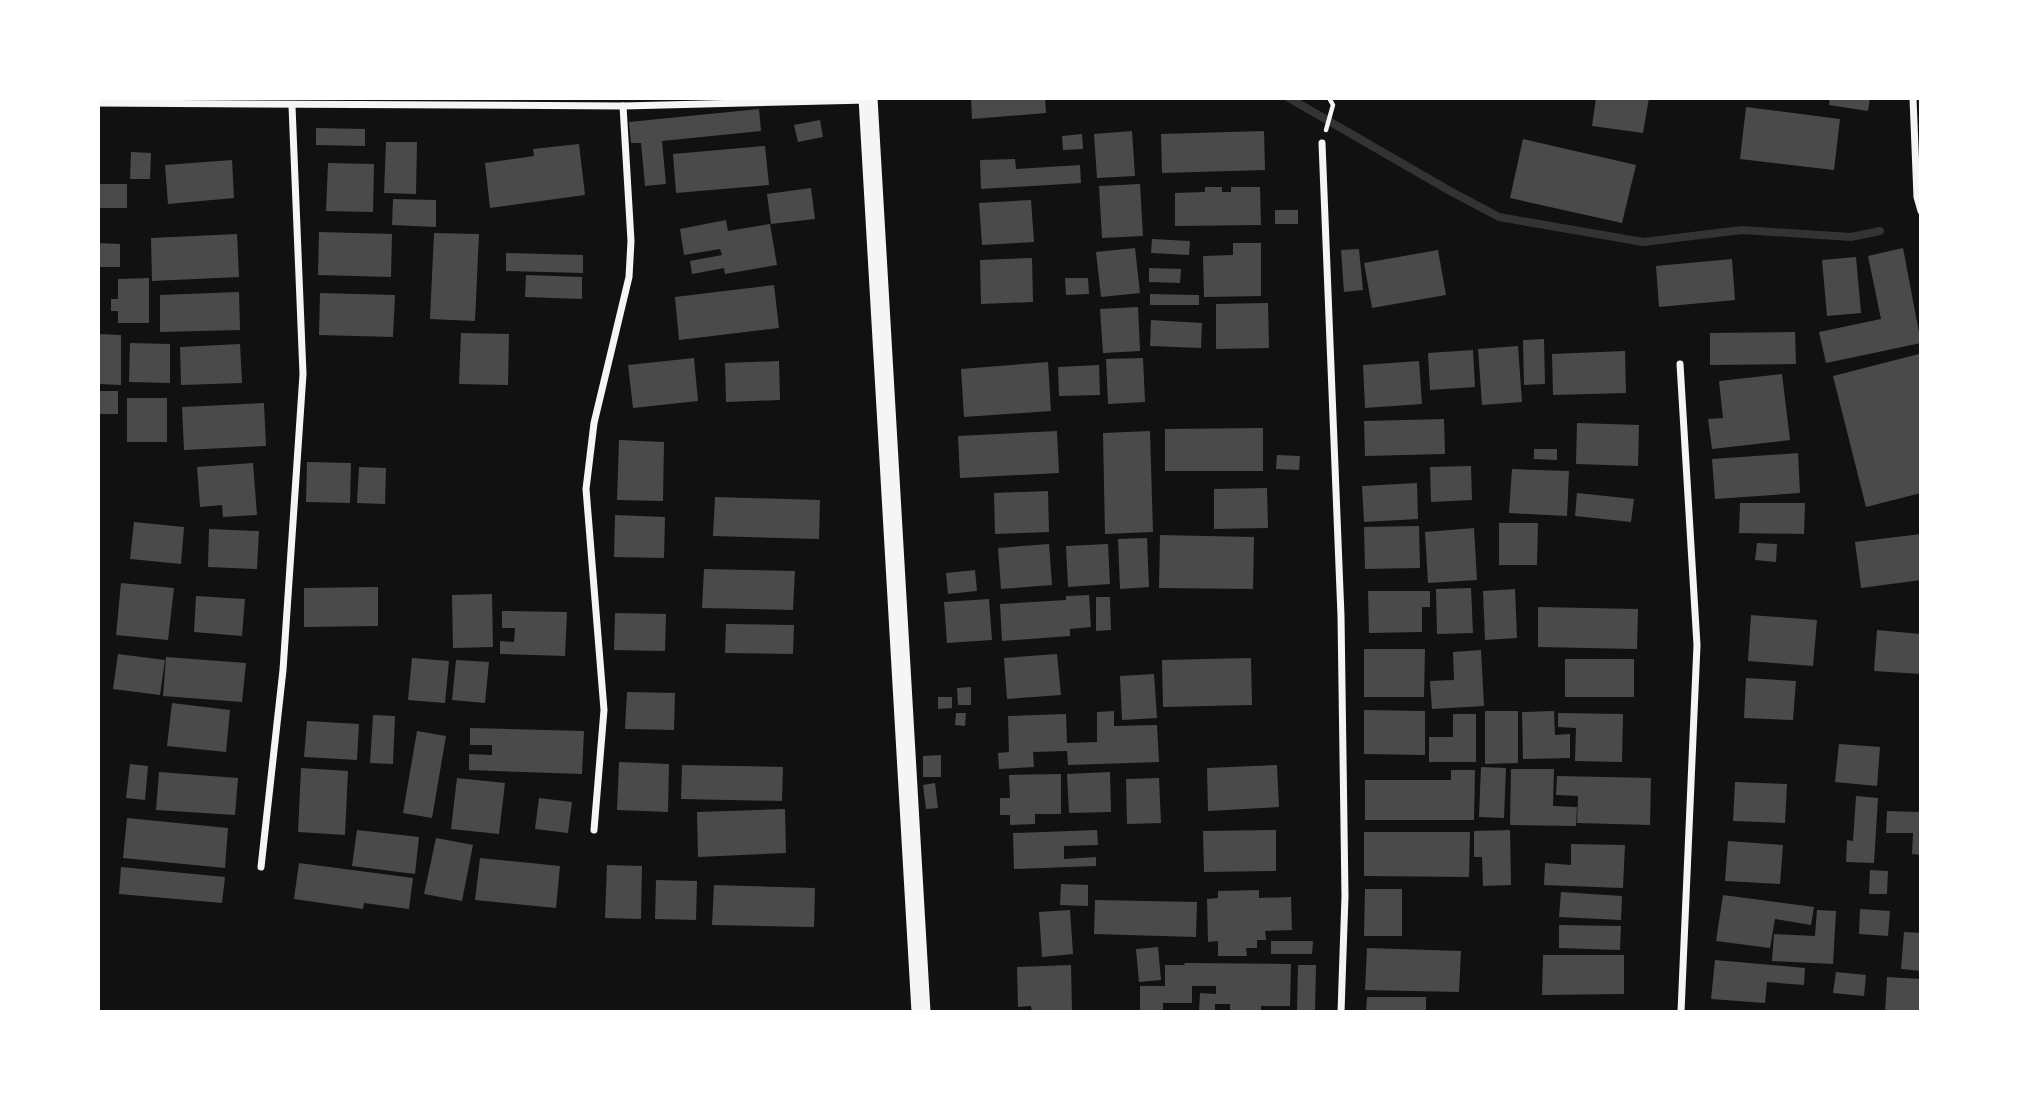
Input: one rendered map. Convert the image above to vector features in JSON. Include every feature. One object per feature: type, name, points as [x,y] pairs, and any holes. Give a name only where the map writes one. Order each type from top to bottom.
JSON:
[{"type":"highway","points":[[869,99],[921,1012]]},
{"type":"street","points":[[1913,98],[1917,197],[1921,211]]},
{"type":"street","points":[[98,103],[623,106],[869,99]]},
{"type":"street","points":[[261,867],[283,670],[303,374],[292,106]]},
{"type":"street","points":[[593,830],[604,709],[586,489],[594,423],[629,277],[631,241],[623,106]]},
{"type":"street","points":[[1322,142],[1342,630],[1345,896],[1341,1012]]},
{"type":"street","points":[[1680,363],[1698,645],[1681,1012]]},
{"type":"path","points":[[1322,142],[1333,104],[1329,98]]},
{"type":"building","points":[[971,98],[1045,98],[1046,113],[972,119]]},
{"type":"building","points":[[1596,98],[1649,98],[1643,133],[1592,126]]},
{"type":"building","points":[[1830,98],[1870,98],[1868,111],[1829,105]]},
{"type":"building","points":[[1746,107],[1840,119],[1834,170],[1740,159]]},
{"type":"building","points":[[759,109],[761,131],[662,141],[666,184],[645,186],[641,143],[631,143],[629,122]]},
{"type":"building","points":[[820,120],[823,137],[798,142],[794,125]]},
{"type":"building","points":[[316,128],[365,129],[365,146],[316,145]]},
{"type":"building","points":[[1132,131],[1135,176],[1097,178],[1094,134]]},
{"type":"building","points":[[1264,131],[1265,170],[1162,173],[1161,134]]},
{"type":"building","points":[[1082,134],[1083,149],[1063,150],[1062,136]]},
{"type":"building","points":[[1523,139],[1636,165],[1622,223],[1510,198]]},
{"type":"building","points":[[386,142],[417,142],[416,194],[384,193]]},
{"type":"building","points":[[579,144],[585,195],[490,208],[485,163],[534,156],[533,149]]},
{"type":"building","points":[[765,146],[769,185],[676,193],[673,154]]},
{"type":"building","points":[[131,152],[151,153],[150,179],[130,179]]},
{"type":"building","points":[[1015,159],[1016,169],[1080,165],[1081,183],[981,189],[980,160]]},
{"type":"building","points":[[232,160],[234,198],[168,204],[165,165]]},
{"type":"building","points":[[328,163],[374,164],[373,212],[326,211]]},
{"type":"building","points":[[98,184],[127,184],[127,208],[98,208]]},
{"type":"building","points":[[1140,184],[1143,236],[1102,238],[1099,186]]},
{"type":"building","points":[[1205,187],[1222,187],[1222,192],[1231,192],[1231,187],[1260,187],[1261,225],[1175,226],[1175,193],[1205,192]]},
{"type":"building","points":[[811,188],[815,219],[771,224],[767,194]]},
{"type":"building","points":[[393,199],[436,200],[436,227],[392,225]]},
{"type":"building","points":[[1031,200],[1034,242],[982,245],[979,203]]},
{"type":"building","points":[[1275,210],[1298,210],[1298,224],[1275,224]]},
{"type":"building","points":[[726,220],[728,231],[770,224],[777,265],[725,274],[724,268],[692,274],[690,261],[722,255],[720,249],[684,255],[680,229]]},
{"type":"building","points":[[319,232],[392,234],[391,277],[318,275]]},
{"type":"building","points":[[434,233],[479,234],[475,321],[430,319]]},
{"type":"building","points":[[237,234],[239,277],[152,281],[151,238]]},
{"type":"building","points":[[1152,239],[1190,241],[1189,255],[1151,253]]},
{"type":"building","points":[[98,243],[120,244],[120,267],[98,267]]},
{"type":"building","points":[[1233,243],[1261,243],[1261,296],[1204,297],[1203,256],[1233,255]]},
{"type":"building","points":[[1135,248],[1140,293],[1101,297],[1096,252]]},
{"type":"building","points":[[1903,248],[1921,343],[1826,363],[1819,332],[1881,319],[1868,256]]},
{"type":"building","points":[[1359,249],[1363,290],[1344,292],[1341,250]]},
{"type":"building","points":[[1438,250],[1446,295],[1372,308],[1364,263]]},
{"type":"building","points":[[506,253],[583,255],[583,273],[506,271]]},
{"type":"building","points":[[1856,257],[1861,313],[1827,316],[1822,260]]},
{"type":"building","points":[[1032,258],[1033,302],[981,304],[980,260]]},
{"type":"building","points":[[1732,259],[1735,300],[1659,307],[1656,266]]},
{"type":"building","points":[[1149,268],[1181,269],[1180,283],[1149,282]]},
{"type":"building","points":[[526,275],[582,277],[582,299],[525,297]]},
{"type":"building","points":[[149,278],[149,323],[118,323],[118,311],[111,311],[111,299],[118,299],[118,279]]},
{"type":"building","points":[[1065,278],[1088,278],[1089,294],[1066,295]]},
{"type":"building","points":[[774,285],[779,328],[679,340],[675,297]]},
{"type":"building","points":[[239,292],[240,330],[160,332],[160,295]]},
{"type":"building","points":[[320,293],[395,295],[393,337],[319,335]]},
{"type":"building","points":[[1150,294],[1199,295],[1199,305],[1150,305]]},
{"type":"building","points":[[1268,303],[1269,348],[1216,349],[1216,304]]},
{"type":"building","points":[[1138,307],[1140,351],[1103,353],[1100,309]]},
{"type":"building","points":[[1151,320],[1202,323],[1201,348],[1150,346]]},
{"type":"building","points":[[1795,332],[1796,364],[1710,365],[1710,333]]},
{"type":"building","points":[[461,333],[509,334],[508,385],[459,384]]},
{"type":"building","points":[[98,334],[121,335],[121,385],[98,384]]},
{"type":"building","points":[[1544,339],[1545,384],[1524,385],[1523,340]]},
{"type":"building","points":[[130,343],[170,344],[170,383],[129,382]]},
{"type":"building","points":[[240,344],[242,383],[181,385],[180,347]]},
{"type":"building","points":[[1518,346],[1522,402],[1482,405],[1478,349]]},
{"type":"building","points":[[1473,350],[1475,387],[1430,390],[1428,353]]},
{"type":"building","points":[[1625,351],[1626,393],[1553,395],[1552,354]]},
{"type":"building","points":[[1919,354],[1921,493],[1866,507],[1833,376]]},
{"type":"building","points":[[694,358],[698,401],[633,408],[628,365]]},
{"type":"building","points":[[1143,358],[1145,402],[1108,404],[1106,359]]},
{"type":"building","points":[[779,361],[780,400],[726,402],[725,363]]},
{"type":"building","points":[[1419,361],[1422,404],[1365,408],[1363,365]]},
{"type":"building","points":[[1048,362],[1051,411],[964,417],[961,369]]},
{"type":"building","points":[[1099,365],[1100,395],[1059,396],[1058,367]]},
{"type":"building","points":[[1782,374],[1790,440],[1712,449],[1708,419],[1723,418],[1719,381]]},
{"type":"building","points":[[98,391],[118,391],[118,414],[98,414]]},
{"type":"building","points":[[127,398],[167,398],[167,442],[127,442]]},
{"type":"building","points":[[264,403],[266,446],[184,450],[182,407]]},
{"type":"building","points":[[1444,419],[1445,454],[1365,456],[1364,421]]},
{"type":"building","points":[[1577,423],[1639,425],[1638,466],[1576,464]]},
{"type":"building","points":[[1263,428],[1263,471],[1165,471],[1165,429]]},
{"type":"building","points":[[1057,431],[1059,473],[960,478],[958,436]]},
{"type":"building","points":[[1150,431],[1153,532],[1105,534],[1103,433]]},
{"type":"building","points":[[619,440],[664,442],[663,501],[617,500]]},
{"type":"building","points":[[1534,449],[1557,449],[1557,460],[1534,459]]},
{"type":"building","points":[[1798,453],[1800,493],[1715,499],[1712,459]]},
{"type":"building","points":[[1277,455],[1300,456],[1299,470],[1276,469]]},
{"type":"building","points":[[307,462],[351,463],[350,503],[306,502]]},
{"type":"building","points":[[253,463],[257,515],[223,517],[222,505],[200,507],[197,467]]},
{"type":"building","points":[[1471,466],[1472,500],[1431,502],[1430,467]]},
{"type":"building","points":[[359,467],[386,468],[385,504],[357,503]]},
{"type":"building","points":[[1512,469],[1569,471],[1567,516],[1509,513]]},
{"type":"building","points":[[1417,483],[1418,519],[1364,522],[1362,486]]},
{"type":"building","points":[[1267,488],[1268,528],[1214,529],[1214,489]]},
{"type":"building","points":[[1048,491],[1049,532],[995,534],[994,493]]},
{"type":"building","points":[[1577,493],[1634,499],[1631,522],[1575,516]]},
{"type":"building","points":[[715,497],[820,500],[819,539],[713,536]]},
{"type":"building","points":[[1740,503],[1805,503],[1804,534],[1739,533]]},
{"type":"building","points":[[615,515],[665,517],[664,558],[614,557]]},
{"type":"building","points":[[134,522],[184,527],[181,564],[130,559]]},
{"type":"building","points":[[1499,523],[1538,523],[1537,565],[1499,565]]},
{"type":"building","points":[[1419,526],[1420,568],[1365,569],[1364,527]]},
{"type":"building","points":[[1474,528],[1477,580],[1428,583],[1425,532]]},
{"type":"building","points":[[209,529],[259,531],[257,569],[208,567]]},
{"type":"building","points":[[1921,534],[1921,580],[1861,588],[1855,542]]},
{"type":"building","points":[[1160,535],[1254,537],[1253,589],[1159,588]]},
{"type":"building","points":[[1147,538],[1149,587],[1120,589],[1118,539]]},
{"type":"building","points":[[1757,543],[1777,544],[1776,562],[1755,560]]},
{"type":"building","points":[[1049,544],[1052,585],[1001,589],[998,548]]},
{"type":"building","points":[[1108,544],[1110,584],[1068,587],[1066,546]]},
{"type":"building","points":[[704,569],[795,571],[793,610],[702,608]]},
{"type":"building","points":[[975,570],[977,591],[948,594],[946,573]]},
{"type":"building","points":[[121,583],[174,588],[168,640],[116,635]]},
{"type":"building","points":[[378,587],[378,626],[304,627],[304,588]]},
{"type":"building","points":[[1471,588],[1473,633],[1437,634],[1436,589]]},
{"type":"building","points":[[1515,589],[1517,638],[1485,640],[1483,591]]},
{"type":"building","points":[[1368,591],[1430,591],[1430,607],[1422,607],[1422,632],[1369,633]]},
{"type":"building","points":[[492,594],[493,647],[453,648],[452,595]]},
{"type":"building","points":[[1089,595],[1091,627],[1070,629],[1070,636],[1002,641],[1000,604],[1066,600],[1066,596]]},
{"type":"building","points":[[196,596],[245,599],[242,636],[194,632]]},
{"type":"building","points":[[1096,597],[1110,597],[1111,630],[1096,631]]},
{"type":"building","points":[[989,599],[992,640],[947,643],[944,602]]},
{"type":"building","points":[[1538,607],[1638,609],[1637,649],[1538,647]]},
{"type":"building","points":[[502,611],[567,612],[565,656],[500,654],[500,641],[514,642],[515,628],[502,628]]},
{"type":"building","points":[[615,613],[666,614],[665,651],[614,650]]},
{"type":"building","points":[[1751,615],[1817,620],[1813,666],[1748,661]]},
{"type":"building","points":[[726,624],[794,625],[793,654],[725,653]]},
{"type":"building","points":[[1877,630],[1921,634],[1921,674],[1874,671]]},
{"type":"building","points":[[1364,649],[1425,649],[1424,697],[1364,697]]},
{"type":"building","points":[[1481,650],[1484,706],[1432,709],[1430,681],[1454,680],[1453,652]]},
{"type":"building","points":[[118,654],[165,660],[160,695],[113,689]]},
{"type":"building","points":[[1057,654],[1061,695],[1007,699],[1004,658]]},
{"type":"building","points":[[166,657],[246,663],[242,702],[163,696]]},
{"type":"building","points":[[412,658],[449,661],[445,703],[408,700]]},
{"type":"building","points":[[1251,658],[1252,705],[1163,707],[1162,660]]},
{"type":"building","points":[[1565,659],[1634,659],[1634,697],[1565,697]]},
{"type":"building","points":[[456,660],[489,662],[485,703],[452,700]]},
{"type":"building","points":[[1154,674],[1157,718],[1122,720],[1120,676]]},
{"type":"building","points":[[1746,678],[1796,681],[1793,720],[1744,718]]},
{"type":"building","points":[[971,687],[971,705],[958,705],[957,688]]},
{"type":"building","points":[[627,692],[675,693],[674,730],[625,729]]},
{"type":"building","points":[[938,697],[952,697],[952,708],[938,709]]},
{"type":"building","points":[[172,703],[230,710],[226,752],[167,746]]},
{"type":"building","points":[[1364,710],[1425,711],[1425,755],[1364,754]]},
{"type":"building","points":[[1114,711],[1114,726],[1157,725],[1159,762],[1068,765],[1067,751],[1033,752],[1034,767],[999,769],[998,753],[1009,752],[1008,716],[1066,714],[1067,743],[1097,742],[1097,712]]},
{"type":"building","points":[[1485,711],[1518,711],[1518,763],[1485,764]]},
{"type":"building","points":[[1554,711],[1555,735],[1570,734],[1570,758],[1523,759],[1522,712]]},
{"type":"building","points":[[956,713],[966,713],[965,726],[955,725]]},
{"type":"building","points":[[1558,713],[1623,714],[1622,762],[1575,761],[1576,728],[1558,727]]},
{"type":"building","points":[[1453,714],[1476,714],[1476,762],[1429,762],[1429,737],[1453,737]]},
{"type":"building","points":[[373,715],[395,716],[393,764],[370,763]]},
{"type":"building","points":[[307,721],[359,724],[357,760],[304,757]]},
{"type":"building","points":[[470,728],[584,731],[582,774],[469,770],[469,754],[492,755],[492,745],[470,745]]},
{"type":"building","points":[[417,731],[446,736],[432,818],[403,813]]},
{"type":"building","points":[[1839,744],[1880,747],[1877,786],[1835,782]]},
{"type":"building","points":[[941,755],[941,777],[923,777],[923,756]]},
{"type":"building","points":[[619,762],[669,764],[668,812],[617,810]]},
{"type":"building","points":[[130,764],[148,766],[145,800],[126,798]]},
{"type":"building","points":[[682,765],[783,767],[782,801],[681,799]]},
{"type":"building","points":[[1277,765],[1279,807],[1208,811],[1207,768]]},
{"type":"building","points":[[1481,767],[1506,768],[1504,818],[1479,817]]},
{"type":"building","points":[[301,768],[348,771],[345,835],[298,832]]},
{"type":"building","points":[[1511,769],[1554,769],[1553,806],[1577,807],[1576,826],[1510,825]]},
{"type":"building","points":[[1451,770],[1475,770],[1474,820],[1365,820],[1365,780],[1451,780]]},
{"type":"building","points":[[159,772],[238,778],[235,815],[156,810]]},
{"type":"building","points":[[1110,772],[1111,812],[1069,813],[1067,774]]},
{"type":"building","points":[[1061,774],[1061,814],[1035,814],[1035,824],[1010,825],[1010,815],[1000,815],[1000,798],[1010,798],[1009,775]]},
{"type":"building","points":[[1557,776],[1651,778],[1650,825],[1577,823],[1578,796],[1556,795]]},
{"type":"building","points":[[457,778],[505,783],[499,834],[451,829]]},
{"type":"building","points":[[1159,778],[1161,823],[1127,824],[1126,779]]},
{"type":"building","points":[[1735,782],[1787,784],[1785,823],[1733,821]]},
{"type":"building","points":[[935,783],[938,808],[926,809],[923,785]]},
{"type":"building","points":[[1856,796],[1878,798],[1874,863],[1846,862],[1847,840],[1853,841]]},
{"type":"building","points":[[539,798],[572,802],[568,833],[535,829]]},
{"type":"building","points":[[785,809],[786,853],[698,857],[697,812]]},
{"type":"building","points":[[1887,811],[1921,812],[1921,855],[1912,854],[1913,833],[1886,833]]},
{"type":"building","points":[[127,818],[228,828],[225,868],[123,858]]},
{"type":"building","points":[[357,830],[419,837],[415,874],[352,866]]},
{"type":"building","points":[[1097,830],[1098,845],[1064,846],[1064,859],[1096,857],[1096,866],[1014,869],[1013,833]]},
{"type":"building","points":[[1276,830],[1276,871],[1204,872],[1203,831]]},
{"type":"building","points":[[1510,830],[1511,885],[1483,886],[1482,857],[1474,857],[1474,831]]},
{"type":"building","points":[[1364,832],[1470,832],[1469,877],[1364,876]]},
{"type":"building","points":[[436,838],[473,845],[462,901],[424,894]]},
{"type":"building","points":[[1728,841],[1783,845],[1780,884],[1725,881]]},
{"type":"building","points":[[1571,844],[1625,845],[1623,888],[1544,885],[1545,863],[1571,865]]},
{"type":"building","points":[[480,858],[560,866],[556,908],[475,900]]},
{"type":"building","points":[[299,863],[413,878],[409,909],[364,903],[363,909],[294,899]]},
{"type":"building","points":[[607,865],[642,866],[641,919],[605,918]]},
{"type":"building","points":[[121,867],[225,877],[222,903],[119,894]]},
{"type":"building","points":[[1870,870],[1888,871],[1887,894],[1869,894]]},
{"type":"building","points":[[656,880],[697,881],[696,920],[655,919]]},
{"type":"building","points":[[1061,884],[1088,885],[1088,906],[1060,905]]},
{"type":"building","points":[[714,885],[815,888],[814,927],[712,925]]},
{"type":"building","points":[[1365,889],[1402,889],[1402,936],[1364,936]]},
{"type":"building","points":[[1259,890],[1259,898],[1291,897],[1292,930],[1265,931],[1266,940],[1257,940],[1257,948],[1246,948],[1247,956],[1218,956],[1218,941],[1208,942],[1207,899],[1218,898],[1218,891]]},
{"type":"building","points":[[1561,892],[1622,896],[1621,920],[1559,917]]},
{"type":"building","points":[[1723,895],[1814,907],[1811,925],[1775,919],[1770,948],[1716,941]]},
{"type":"building","points":[[1095,900],[1197,902],[1196,937],[1094,934]]},
{"type":"building","points":[[1860,909],[1890,911],[1888,936],[1859,934]]},
{"type":"building","points":[[1070,910],[1073,954],[1042,957],[1039,912]]},
{"type":"building","points":[[1817,910],[1836,911],[1833,964],[1772,961],[1774,934],[1815,936]]},
{"type":"building","points":[[1559,925],[1621,926],[1620,950],[1559,948]]},
{"type":"building","points":[[1904,932],[1921,933],[1921,971],[1901,969]]},
{"type":"building","points":[[1271,941],[1313,941],[1312,954],[1271,954]]},
{"type":"building","points":[[1158,947],[1161,980],[1139,982],[1136,949]]},
{"type":"building","points":[[1367,948],[1461,951],[1459,992],[1365,990]]},
{"type":"building","points":[[1543,955],[1624,955],[1624,994],[1542,995]]},
{"type":"building","points":[[1715,960],[1805,968],[1804,985],[1767,982],[1765,1003],[1711,999]]},
{"type":"building","points":[[1291,964],[1290,1006],[1261,1006],[1261,1012],[1230,1012],[1230,1004],[1215,1004],[1215,1012],[1199,1012],[1200,993],[1216,994],[1216,986],[1192,986],[1192,1003],[1163,1003],[1163,1012],[1140,1012],[1140,986],[1165,986],[1165,965]]},
{"type":"building","points":[[1071,965],[1072,1012],[1032,1012],[1031,1006],[1018,1007],[1017,967]]},
{"type":"building","points":[[1298,965],[1316,965],[1315,1011],[1297,1011]]},
{"type":"building","points":[[1836,972],[1866,975],[1864,996],[1833,993]]},
{"type":"building","points":[[1887,977],[1921,979],[1921,1012],[1885,1012]]},
{"type":"building","points":[[1367,997],[1426,997],[1426,1012],[1366,1012]]},
{"type":"waterway","points":[[1289,98],[1499,217],[1643,242],[1742,230],[1851,237],[1880,231]]}]
